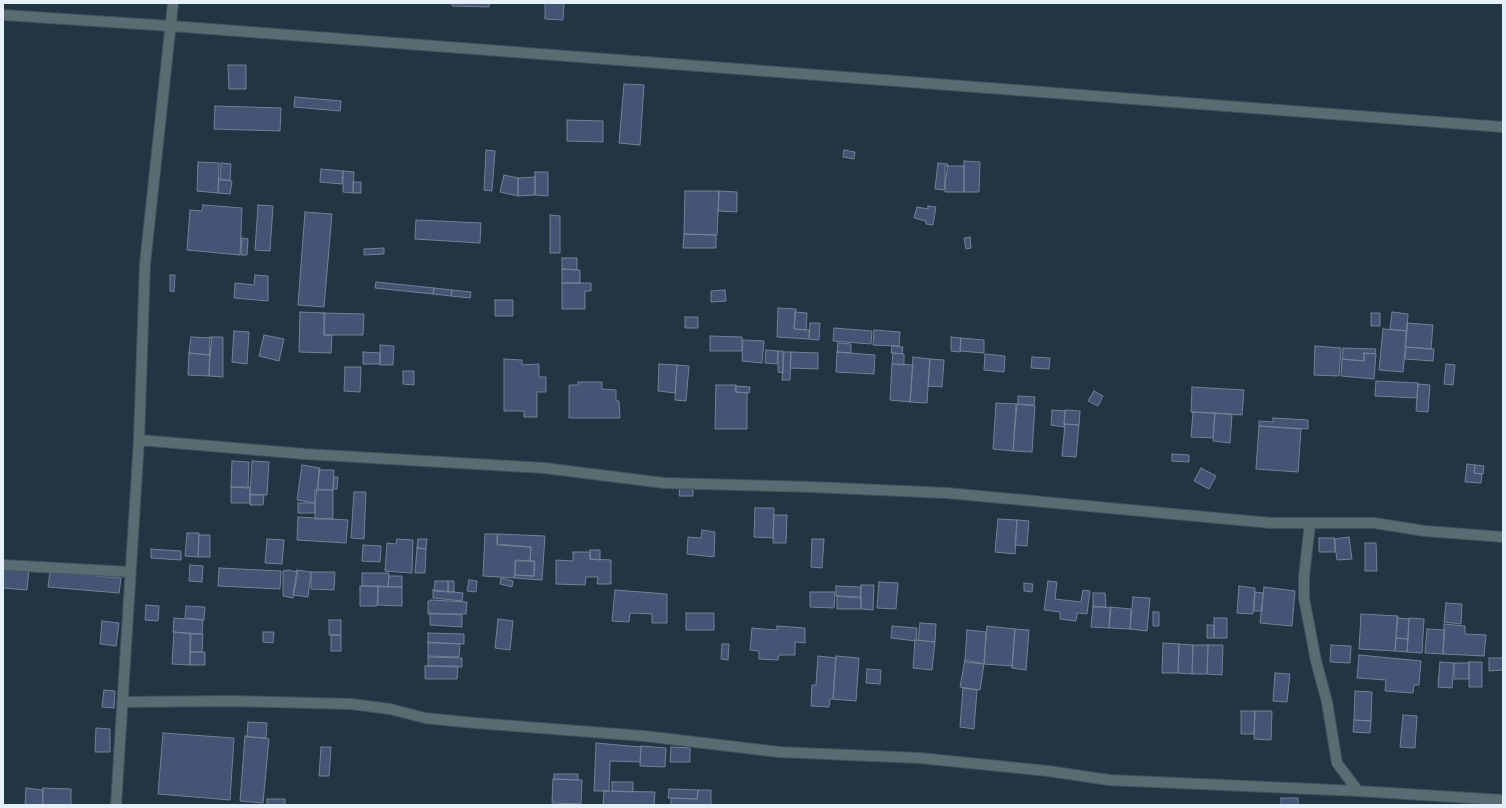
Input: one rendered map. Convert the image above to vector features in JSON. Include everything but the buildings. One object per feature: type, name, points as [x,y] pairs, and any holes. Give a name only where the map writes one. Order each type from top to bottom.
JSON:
[{"type":"street","points":[[116,805],[139,440],[145,264],[173,3]]},
{"type":"street","points":[[3,15],[171,26],[1503,127]]},
{"type":"street","points":[[139,440],[305,454],[544,468],[664,483],[812,487],[947,493],[1271,523],[1374,523],[1425,531],[1503,537]]},
{"type":"street","points":[[1310,523],[1304,577],[1304,598],[1316,660],[1327,702],[1337,763],[1358,791]]},
{"type":"street","points":[[3,565],[130,572]]},
{"type":"street","points":[[122,702],[232,701],[351,704],[390,709],[425,718],[644,736],[779,752],[918,758],[1048,771],[1109,780],[1358,791],[1503,800]]}]
